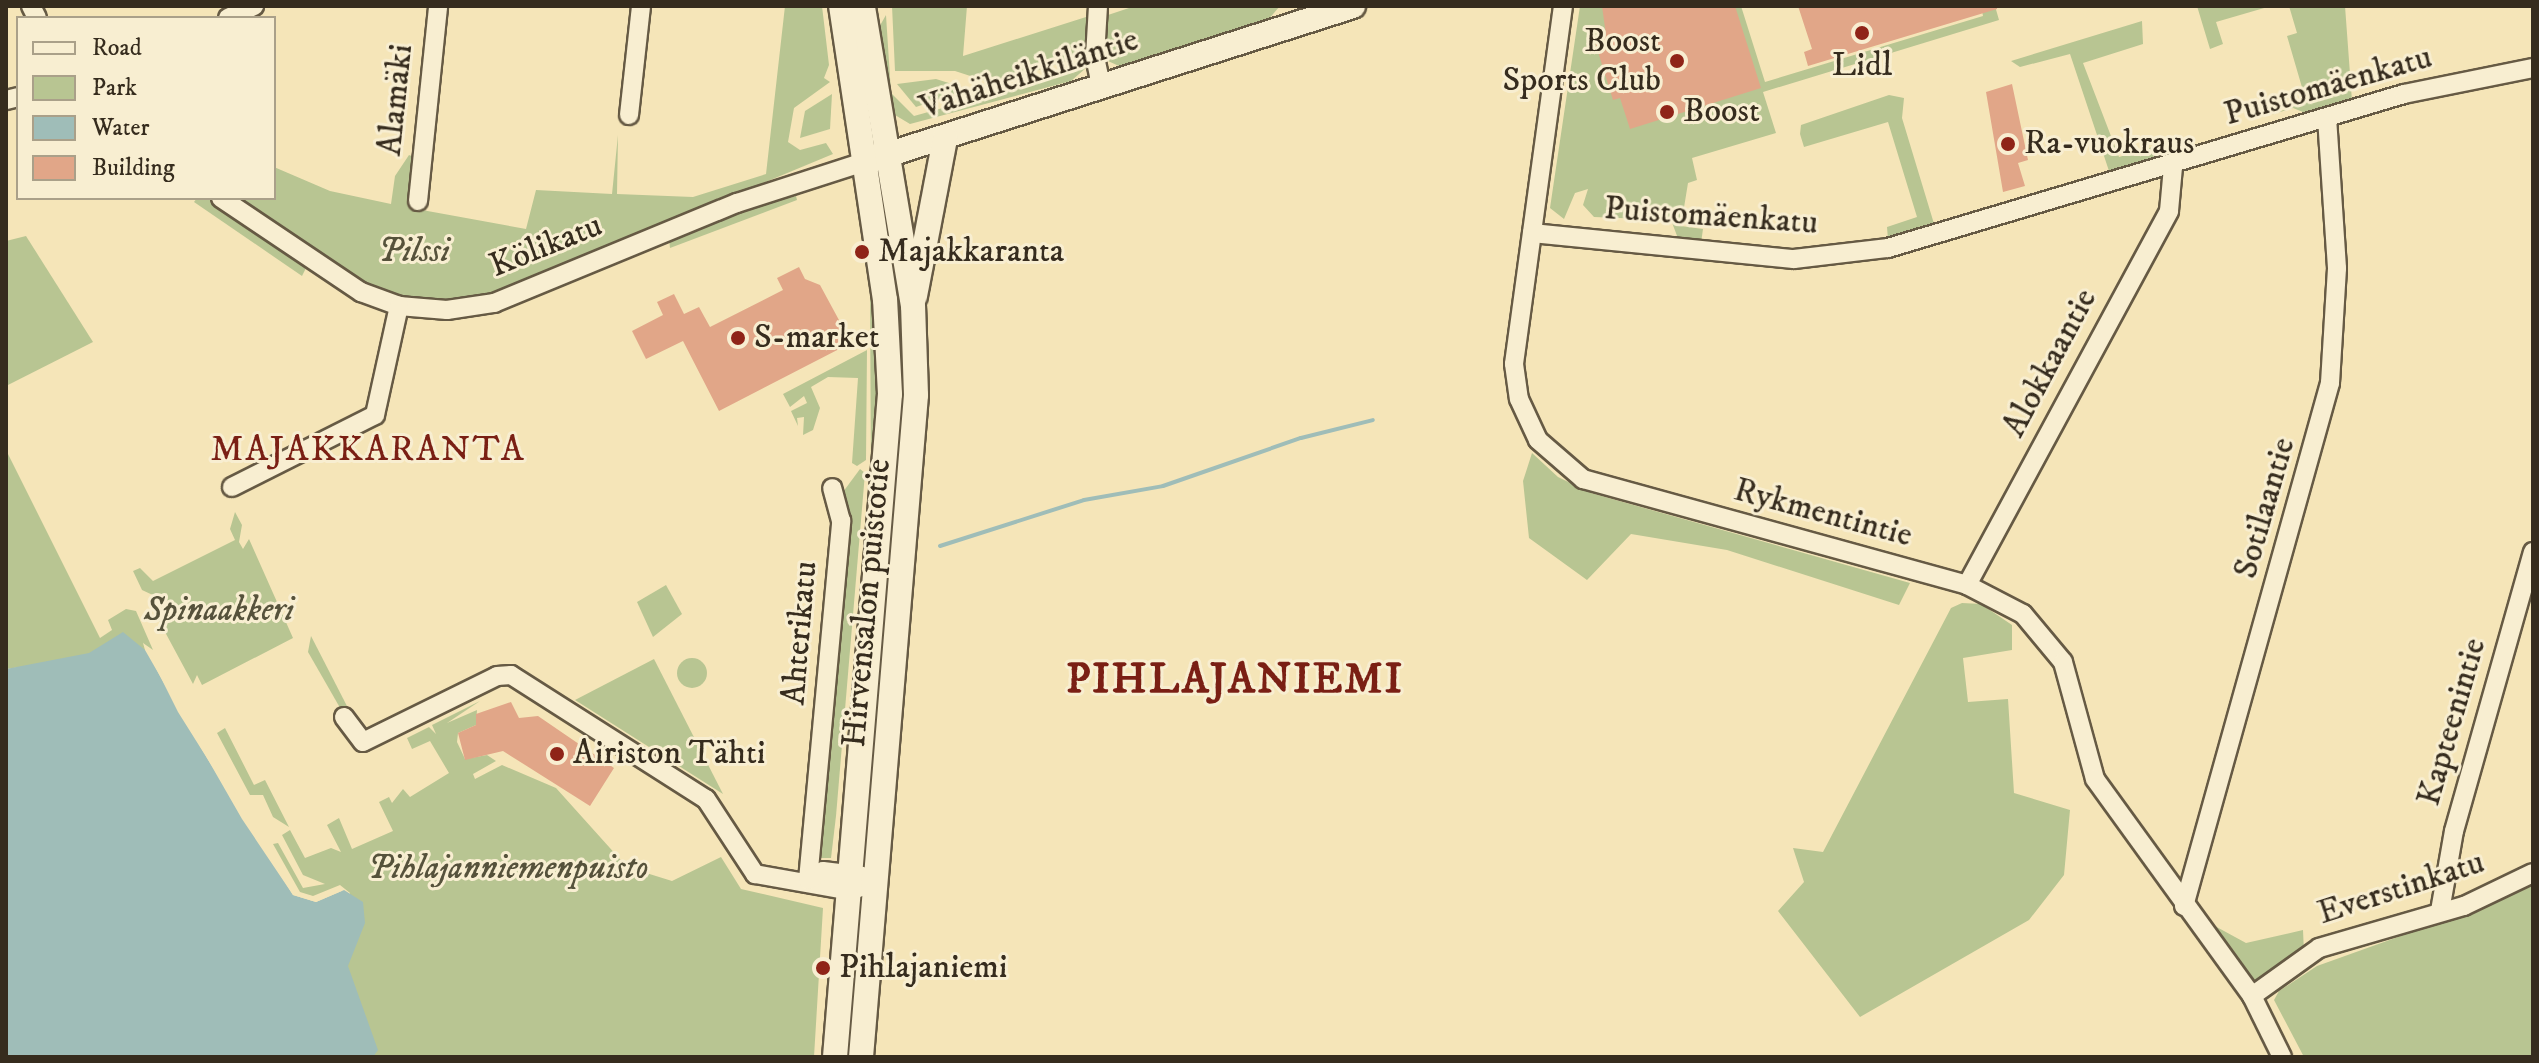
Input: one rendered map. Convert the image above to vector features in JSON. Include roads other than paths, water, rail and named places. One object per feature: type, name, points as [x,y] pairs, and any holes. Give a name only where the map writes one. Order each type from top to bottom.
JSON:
[{"type":"main road","points":[[841,6],[875,159]]},
{"type":"main road","points":[[863,6],[875,159]]},
{"type":"main road","name":"Vähäheikkiläntie","points":[[875,159],[1101,86],[1290,16],[1353,6]]},
{"type":"main road","points":[[913,306],[945,138]]},
{"type":"main road","name":"Hirvensalon puistotie","points":[[861,1057],[914,456],[913,306],[875,159]]},
{"type":"main road","name":"Hirvensalon puistotie","points":[[835,1057],[890,394],[875,159]]},
{"type":"street","points":[[232,16],[254,6]]},
{"type":"street","name":"Alamäki","points":[[418,201],[438,6]]},
{"type":"street","points":[[629,115],[641,6]]},
{"type":"street","points":[[1098,6],[1095,57],[1101,86]]},
{"type":"street","name":"Rykmentintie","points":[[1563,6],[1514,364],[1525,416],[1559,463],[1583,479],[1967,585],[2023,614],[2055,648],[2068,677],[2087,764],[2184,906],[2252,996],[2282,1057]]},
{"type":"street","name":"Puistomäenkatu","points":[[1532,233],[1791,259],[1836,256],[1947,233],[2416,91],[2533,68]]},
{"type":"street","name":"Sotilaantie","points":[[2184,906],[2330,383],[2337,268],[2327,118]]},
{"type":"street","name":"Kölikatu","points":[[224,200],[334,279],[399,306],[447,310],[494,303],[737,203],[875,159]]},
{"type":"street","name":"Alokkaantie","points":[[1967,585],[2169,211],[2173,167]]},
{"type":"street","points":[[232,487],[375,415],[399,306]]},
{"type":"street","name":"Ahterikatu","points":[[808,880],[841,521],[832,488]]},
{"type":"street","name":"Kapteenintie","points":[[2440,911],[2454,831],[2533,552]]},
{"type":"street","points":[[344,717],[363,742],[497,676],[511,675],[699,794],[755,874],[808,880],[823,871],[851,882],[877,881]]},
{"type":"street","name":"Everstinkatu","points":[[2252,996],[2319,948],[2494,894],[2533,873]]},
{"type":"water","points":[[123,632],[145,650],[242,819],[293,895],[316,902],[344,890],[363,902],[365,923],[348,966],[378,1050],[373,1057],[6,1057],[6,669],[89,653]]},
{"type":"waterway","points":[[940,546],[1084,500],[1163,486],[1301,438],[1373,420]]},
{"type":"place","name":"Lidl","points":[[1862,33]]},
{"type":"place","name":"Boost Sports Club","points":[[1677,61]]},
{"type":"place","name":"Boost","points":[[1667,112]]},
{"type":"place","name":"Ra-vuokraus","points":[[2008,144]]},
{"type":"place","name":"Majakkaranta","points":[[862,252]]},
{"type":"place","name":"S-market","points":[[738,338]]},
{"type":"place","name":"Airiston Tähti","points":[[557,754]]},
{"type":"place","name":"Pihlajaniemi","points":[[823,968]]},
{"type":"district","name":"MAJAKKARANTA","points":[[368,450]]},
{"type":"district","name":"PIHLAJANIEMI","points":[[1235,680]]},
{"type":"park label","name":"Pilssi","points":[[414,252]]},
{"type":"park label","name":"Spinaakkeri","points":[[219,611]]},
{"type":"park label","name":"Pihlajanniemenpuisto","points":[[508,869]]}]
